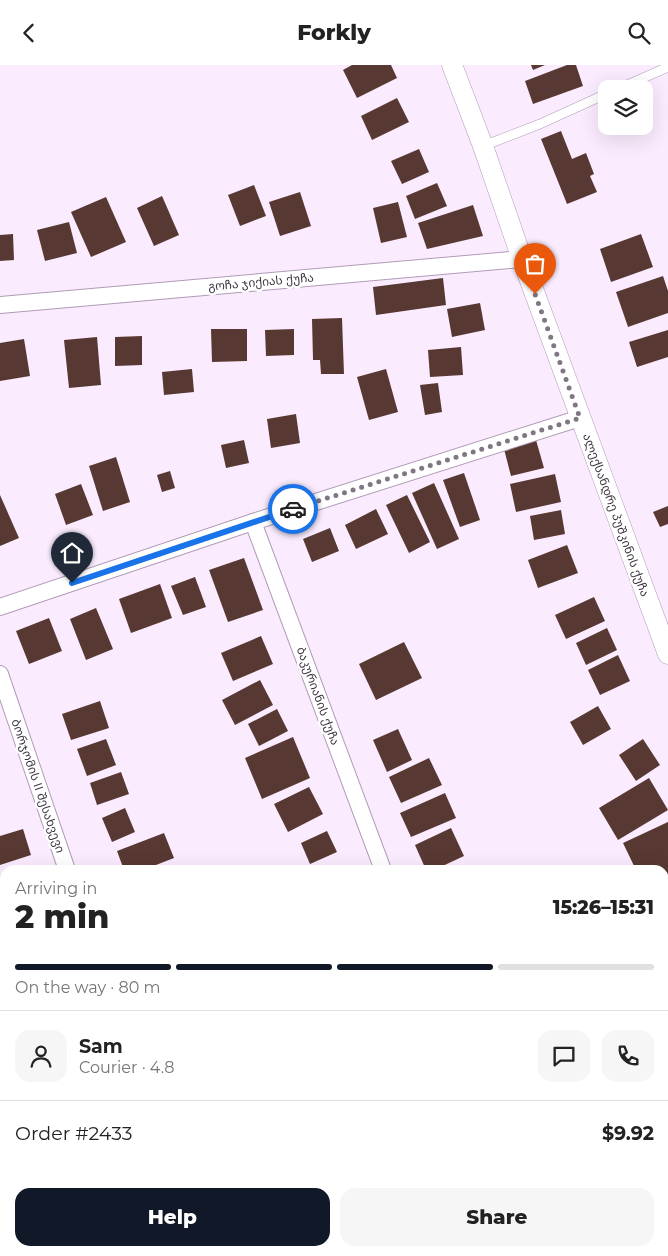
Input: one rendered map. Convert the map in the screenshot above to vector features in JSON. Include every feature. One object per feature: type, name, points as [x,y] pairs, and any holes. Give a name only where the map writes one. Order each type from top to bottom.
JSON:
[{"type":"street","name":"ალექსანდრე პუშკინის ქუჩა","points":[[452,65],[668,654]]},
{"type":"street","name":"გოჩა ჯიქიას ქუჩა","points":[[0,305],[522,259]]},
{"type":"street","points":[[0,607],[253,522],[580,418]]},
{"type":"street","name":"ბაკურიანის ქუჩა","points":[[253,522],[381,865]]},
{"type":"street","name":"ბორჯომის II შესახვევი","points":[[0,674],[65,865]]},
{"type":"lane","points":[[638,80],[668,67]]},
{"type":"lane","points":[[483,146],[540,124],[598,98]]},
{"type":"building","points":[[352,65],[391,65],[397,78],[357,98],[343,70]]},
{"type":"building","points":[[531,65],[545,65],[533,70]]},
{"type":"building","points":[[567,65],[576,65],[583,86],[533,104],[525,81]]},
{"type":"building","points":[[397,98],[409,122],[372,140],[361,116]]},
{"type":"building","points":[[561,131],[572,159],[586,153],[594,174],[590,176],[597,192],[567,204],[541,139]]},
{"type":"building","points":[[419,149],[429,172],[402,184],[391,161]]},
{"type":"building","points":[[437,183],[447,206],[415,219],[406,196]]},
{"type":"building","points":[[254,185],[266,216],[240,226],[228,195]]},
{"type":"building","points":[[300,192],[311,226],[280,236],[269,202]]},
{"type":"building","points":[[162,196],[179,235],[154,246],[137,208]]},
{"type":"building","points":[[106,197],[126,242],[91,257],[71,212]]},
{"type":"building","points":[[398,202],[407,237],[381,243],[373,208]]},
{"type":"building","points":[[473,205],[483,236],[427,249],[418,223]]},
{"type":"building","points":[[69,222],[77,253],[45,261],[37,230]]},
{"type":"building","points":[[13,234],[14,260],[0,261],[0,235]]},
{"type":"building","points":[[641,234],[653,267],[611,282],[600,249]]},
{"type":"building","points":[[663,276],[668,291],[668,313],[628,327],[616,292]]},
{"type":"building","points":[[443,278],[446,305],[376,315],[373,287]]},
{"type":"building","points":[[480,303],[485,330],[452,337],[447,309]]},
{"type":"building","points":[[342,318],[344,374],[321,374],[320,360],[313,360],[312,319]]},
{"type":"building","points":[[211,329],[247,329],[247,361],[212,362]]},
{"type":"building","points":[[294,329],[294,355],[266,356],[265,330]]},
{"type":"building","points":[[668,330],[668,357],[637,367],[629,342]]},
{"type":"building","points":[[142,336],[142,365],[115,366],[115,337]]},
{"type":"building","points":[[97,337],[101,385],[69,388],[64,340]]},
{"type":"building","points":[[24,339],[30,376],[0,381],[0,343]]},
{"type":"building","points":[[461,347],[463,375],[430,377],[428,350]]},
{"type":"building","points":[[192,369],[194,392],[164,395],[162,372]]},
{"type":"building","points":[[386,369],[398,412],[369,420],[357,377]]},
{"type":"building","points":[[438,383],[442,412],[425,415],[420,385]]},
{"type":"building","points":[[296,414],[300,443],[271,448],[267,419]]},
{"type":"building","points":[[244,440],[249,463],[226,468],[221,445]]},
{"type":"building","points":[[536,440],[544,468],[511,476],[504,449]]},
{"type":"building","points":[[116,457],[130,502],[103,511],[89,466]]},
{"type":"building","points":[[170,471],[175,488],[162,492],[157,475]]},
{"type":"building","points":[[464,473],[480,520],[460,527],[443,480]]},
{"type":"building","points":[[555,474],[561,502],[516,512],[510,484]]},
{"type":"building","points":[[434,483],[459,539],[437,549],[412,493]]},
{"type":"building","points":[[81,484],[93,515],[66,525],[55,494]]},
{"type":"building","points":[[0,495],[19,538],[0,546]]},
{"type":"building","points":[[407,495],[430,542],[409,553],[386,505]]},
{"type":"building","points":[[668,506],[668,524],[660,527],[653,512]]},
{"type":"building","points":[[376,509],[388,534],[356,549],[345,525]]},
{"type":"building","points":[[561,510],[565,534],[534,540],[530,516]]},
{"type":"building","points":[[330,528],[339,551],[312,562],[303,539]]},
{"type":"building","points":[[567,545],[578,573],[538,588],[528,560]]},
{"type":"building","points":[[244,558],[263,610],[228,622],[209,570]]},
{"type":"building","points":[[195,577],[206,607],[183,615],[171,586]]},
{"type":"building","points":[[160,584],[172,618],[131,633],[119,599]]},
{"type":"building","points":[[594,597],[605,621],[566,639],[555,615]]},
{"type":"building","points":[[96,608],[113,649],[86,660],[70,619]]},
{"type":"building","points":[[49,618],[62,651],[29,664],[16,631]]},
{"type":"building","points":[[607,628],[617,650],[586,665],[576,643]]},
{"type":"building","points":[[261,636],[273,664],[233,681],[221,653]]},
{"type":"building","points":[[404,642],[422,678],[376,700],[359,664]]},
{"type":"building","points":[[618,655],[630,681],[600,695],[588,670]]},
{"type":"building","points":[[260,680],[273,705],[235,725],[222,700]]},
{"type":"building","points":[[100,701],[109,728],[71,740],[62,714]]},
{"type":"building","points":[[598,706],[611,729],[583,745],[570,722]]},
{"type":"building","points":[[277,709],[288,731],[259,746],[248,724]]},
{"type":"building","points":[[398,729],[412,760],[387,772],[373,740]]},
{"type":"building","points":[[293,737],[310,778],[262,799],[245,758]]},
{"type":"building","points":[[106,739],[116,765],[87,776],[77,749]]},
{"type":"building","points":[[643,739],[660,765],[636,781],[619,755]]},
{"type":"building","points":[[429,758],[442,785],[401,803],[389,777]]},
{"type":"building","points":[[121,772],[129,794],[97,805],[90,783]]},
{"type":"building","points":[[649,778],[668,810],[618,840],[599,808]]},
{"type":"building","points":[[309,787],[323,814],[288,832],[274,804]]},
{"type":"building","points":[[445,793],[456,818],[411,837],[400,813]]},
{"type":"building","points":[[125,808],[135,832],[112,842],[102,818]]},
{"type":"building","points":[[668,822],[668,865],[634,865],[623,843]]},
{"type":"building","points":[[451,828],[464,856],[445,865],[424,865],[415,845]]},
{"type":"building","points":[[23,829],[31,855],[0,865],[0,836]]},
{"type":"building","points":[[327,831],[337,852],[310,864],[301,843]]},
{"type":"building","points":[[164,833],[174,858],[156,865],[122,865],[117,851]]},
{"type":"way so far","points":[[293,509],[580,418],[535,294]]},
{"type":"route","points":[[72,583],[293,509]]}]
